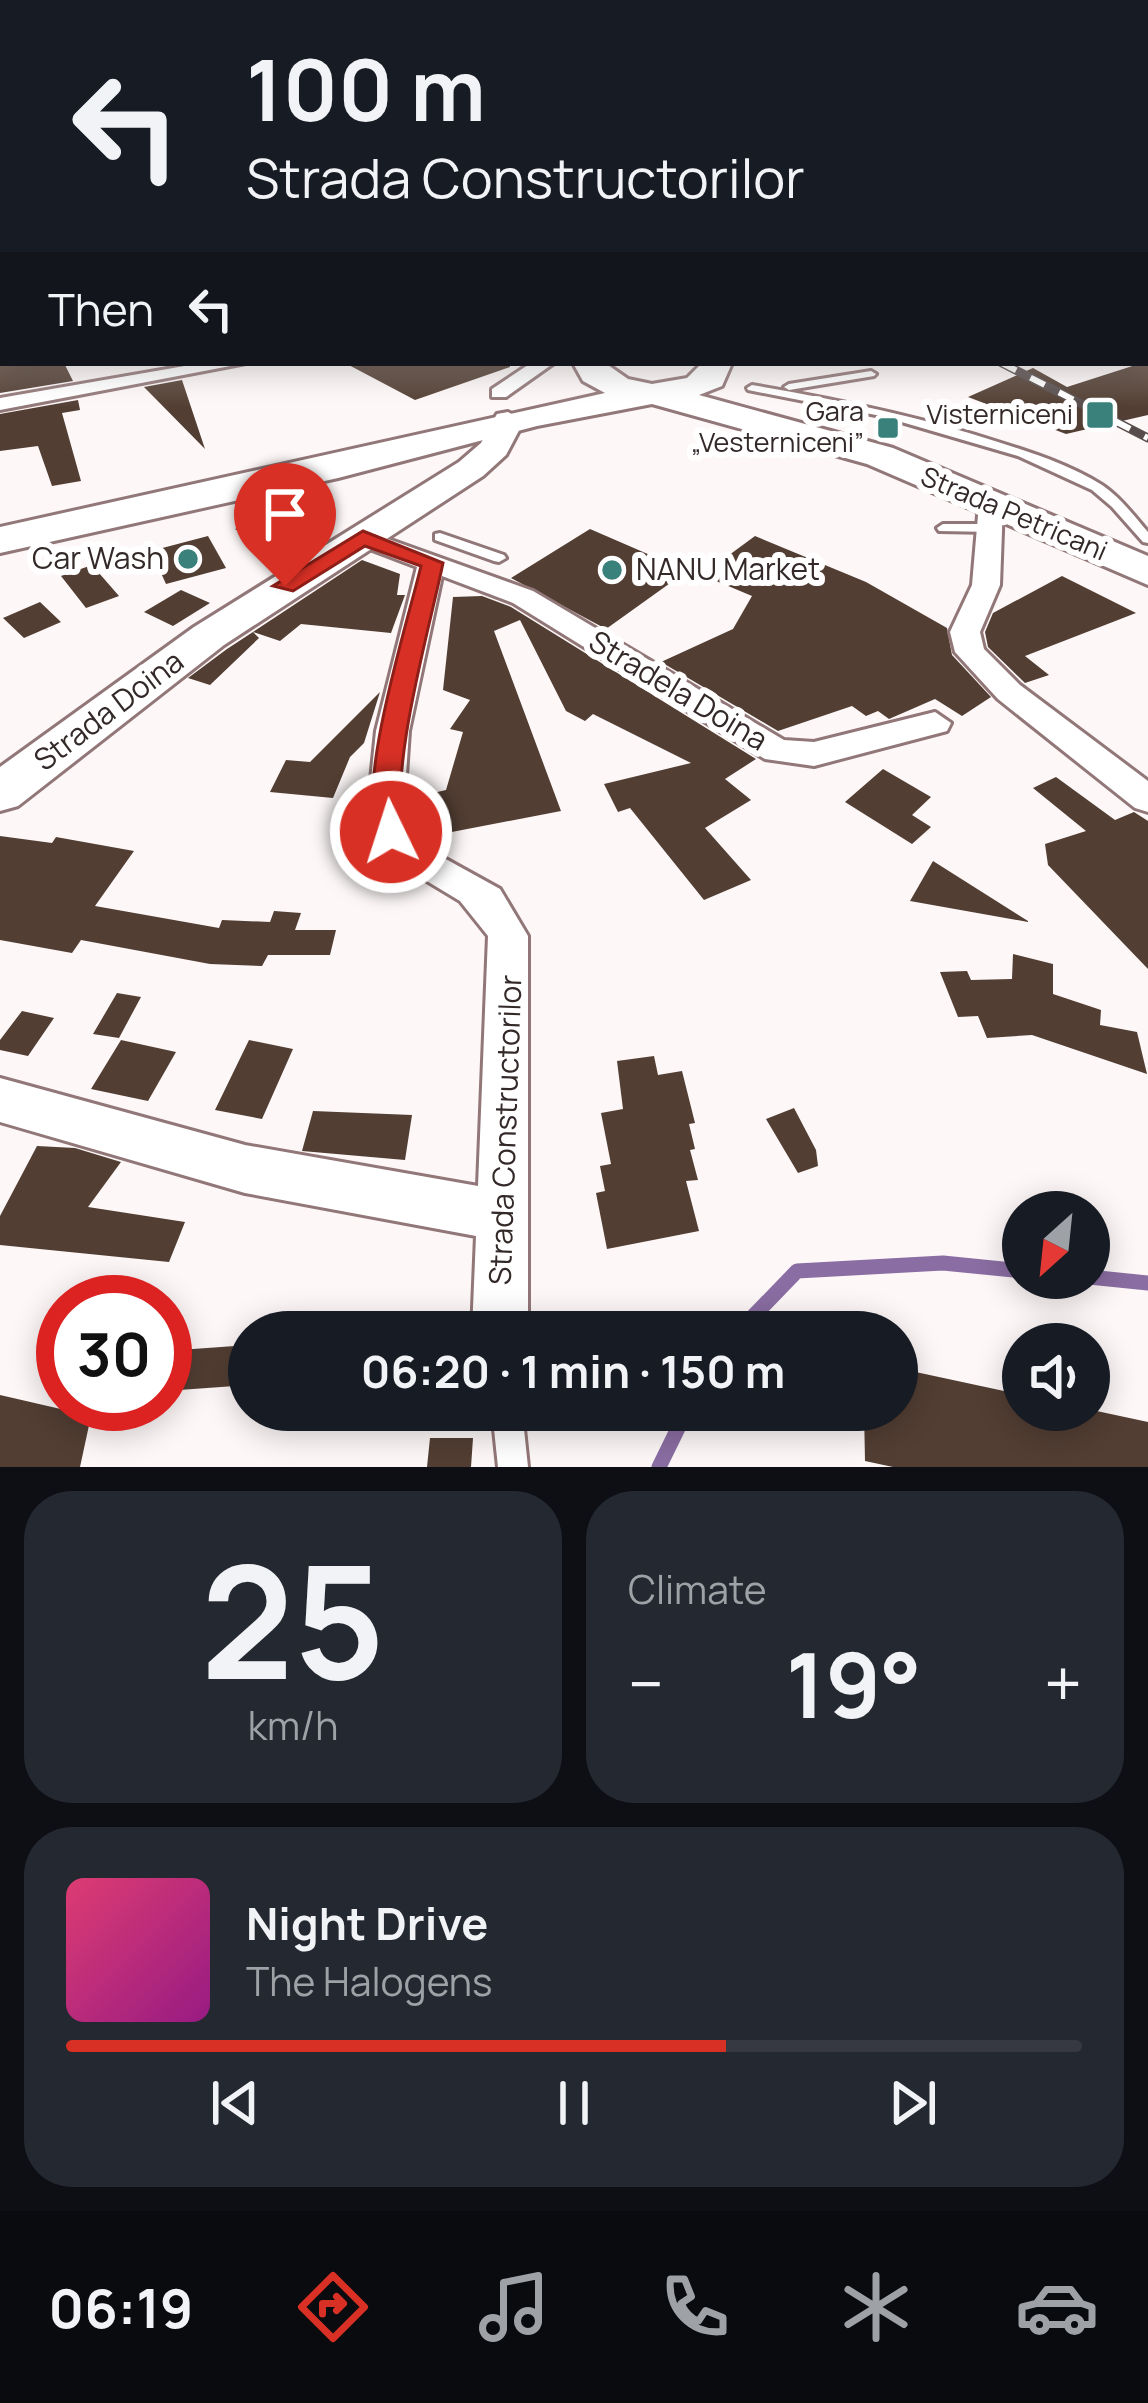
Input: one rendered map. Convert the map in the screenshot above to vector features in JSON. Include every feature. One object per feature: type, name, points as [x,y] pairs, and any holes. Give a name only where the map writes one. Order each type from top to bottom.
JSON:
[{"type":"main road","points":[[0,540],[226,490],[503,407],[570,366]]},
{"type":"main road","points":[[592,366],[603,380],[649,394]]},
{"type":"main road","points":[[564,410],[696,386],[710,380],[716,366]]},
{"type":"main road","name":"Strada Petricani","points":[[720,366],[751,402]]},
{"type":"main road","name":"Strada Petricani","points":[[649,394],[751,402],[880,456],[991,516],[1148,572]]},
{"type":"main road","points":[[503,407],[664,409],[751,402]]},
{"type":"main road","name":"Strada Doina","points":[[0,793],[209,636],[484,458],[503,407]]},
{"type":"street","points":[[0,404],[219,366]]},
{"type":"street","points":[[503,407],[541,366]]},
{"type":"street","points":[[991,516],[986,585],[965,632],[970,652],[1010,692],[1148,799]]},
{"type":"street","points":[[363,538],[436,550]]},
{"type":"street","name":"Stradela Doina","points":[[436,550],[778,751],[814,754],[935,723]]},
{"type":"street","name":"Strada Constructorilor","points":[[436,550],[387,773],[386,819],[404,850],[487,898],[508,936],[500,1311]]},
{"type":"street","points":[[0,1100],[245,1169],[500,1215]]},
{"type":"lane","points":[[751,402],[871,374],[856,366]]},
{"type":"lane","points":[[751,402],[915,423],[1034,460],[1099,489],[1148,539]]},
{"type":"lane","points":[[943,528],[991,516]]},
{"type":"lane","points":[[436,550],[499,558]]},
{"type":"lane","points":[[510,1431],[514,1467]]},
{"type":"building","points":[[0,366],[66,366],[73,381],[0,393]]},
{"type":"building","points":[[351,366],[510,366],[510,367],[415,400]]},
{"type":"building","points":[[1132,366],[1148,366],[1148,415],[1066,434],[968,397],[1033,368],[1067,387]]},
{"type":"building","points":[[182,380],[205,449],[144,387]]},
{"type":"building","points":[[78,400],[80,410],[62,413],[81,481],[52,486],[38,446],[0,451],[0,414]]},
{"type":"building","points":[[267,515],[305,538],[273,553],[235,529]]},
{"type":"building","points":[[590,529],[687,571],[606,629],[511,578]]},
{"type":"building","name":"Car Wash","points":[[208,536],[226,568],[166,584],[151,551]]},
{"type":"building","points":[[755,536],[866,582],[947,628],[952,655],[991,697],[962,716],[935,699],[889,719],[878,711],[866,716],[852,706],[778,731],[661,662],[733,629],[752,596],[702,575]]},
{"type":"building","points":[[362,560],[400,574],[397,595],[405,595],[391,633],[301,624],[280,641],[253,632],[259,638],[210,685],[188,678],[227,649]]},
{"type":"building","points":[[92,565],[119,596],[86,608],[61,576]]},
{"type":"building","points":[[1062,576],[1136,613],[1025,656],[1049,675],[1025,683],[988,647],[985,632],[993,613]]},
{"type":"building","points":[[181,590],[210,603],[173,626],[144,612]]},
{"type":"building","points":[[482,596],[511,607],[756,759],[725,779],[751,800],[705,828],[751,880],[704,900],[630,808],[618,812],[604,784],[691,763],[593,714],[585,721],[566,711],[520,620],[494,631],[561,811],[431,836],[416,797],[446,790],[463,732],[450,729],[470,700],[443,690],[453,597]]},
{"type":"building","points":[[40,602],[61,622],[24,638],[3,618]]},
{"type":"building","points":[[380,692],[364,743],[350,757],[333,798],[270,792],[286,760],[310,762]]},
{"type":"building","points":[[883,769],[931,797],[912,815],[931,827],[912,844],[845,802]]},
{"type":"building","points":[[1056,777],[1115,820],[1134,812],[1148,821],[1148,969],[1048,865],[1045,844],[1086,831],[1033,788]]},
{"type":"building","points":[[0,836],[52,843],[56,837],[134,851],[95,906],[219,928],[222,920],[270,922],[274,911],[301,913],[295,930],[336,930],[330,955],[268,955],[262,966],[210,964],[81,940],[72,953],[0,940]]},
{"type":"building","points":[[933,861],[1028,921],[1028,922],[910,901]]},
{"type":"building","points":[[1013,954],[1053,964],[1053,994],[1101,1010],[1100,1025],[1137,1032],[1147,1074],[1032,1035],[987,1038],[978,1016],[958,1017],[940,972],[967,971],[971,980],[1012,979]]},
{"type":"building","points":[[117,993],[141,997],[119,1038],[93,1034]]},
{"type":"building","points":[[22,1011],[54,1018],[28,1056],[0,1050],[0,1040]]},
{"type":"building","points":[[121,1040],[176,1052],[148,1101],[91,1089]]},
{"type":"building","points":[[249,1040],[293,1049],[262,1119],[215,1110]]},
{"type":"building","points":[[654,1056],[658,1075],[682,1071],[695,1123],[689,1124],[695,1149],[690,1150],[698,1180],[686,1181],[699,1231],[607,1249],[596,1193],[605,1191],[600,1166],[611,1164],[601,1113],[623,1109],[617,1061]]},
{"type":"building","points":[[794,1108],[816,1150],[818,1166],[798,1173],[766,1119]]},
{"type":"building","points":[[313,1111],[412,1115],[405,1160],[302,1151]]},
{"type":"building","points":[[37,1146],[75,1148],[121,1162],[88,1207],[185,1222],[169,1262],[0,1245],[0,1216]]},
{"type":"building","points":[[228,1346],[228,1386],[192,1389],[192,1349]]},
{"type":"building","points":[[918,1372],[1002,1390],[1002,1431],[1110,1431],[1110,1414],[1148,1422],[1148,1467],[893,1467],[865,1461],[864,1431],[918,1431]]},
{"type":"building","points":[[0,1395],[36,1403],[36,1431],[88,1431],[80,1467],[0,1467]]},
{"type":"building","points":[[430,1438],[473,1438],[471,1467],[427,1467]]},
{"type":"waterway","points":[[758,1311],[797,1271],[943,1263],[1002,1269]]},
{"type":"waterway","points":[[1110,1279],[1148,1283]]},
{"type":"waterway","points":[[659,1467],[677,1431]]},
{"type":"railway","points":[[1008,366],[1148,438]]},
{"type":"place","name":"Visterniceni","points":[[1100,415]]},
{"type":"place","name":"Gara „Vesterniceni”","points":[[888,428]]},
{"type":"place","name":"Car Wash","points":[[188,559]]},
{"type":"place","name":"NANU Market","points":[[612,570]]},
{"type":"route","points":[[285,586],[363,538],[432,563],[387,773],[386,819],[391,832]]}]
